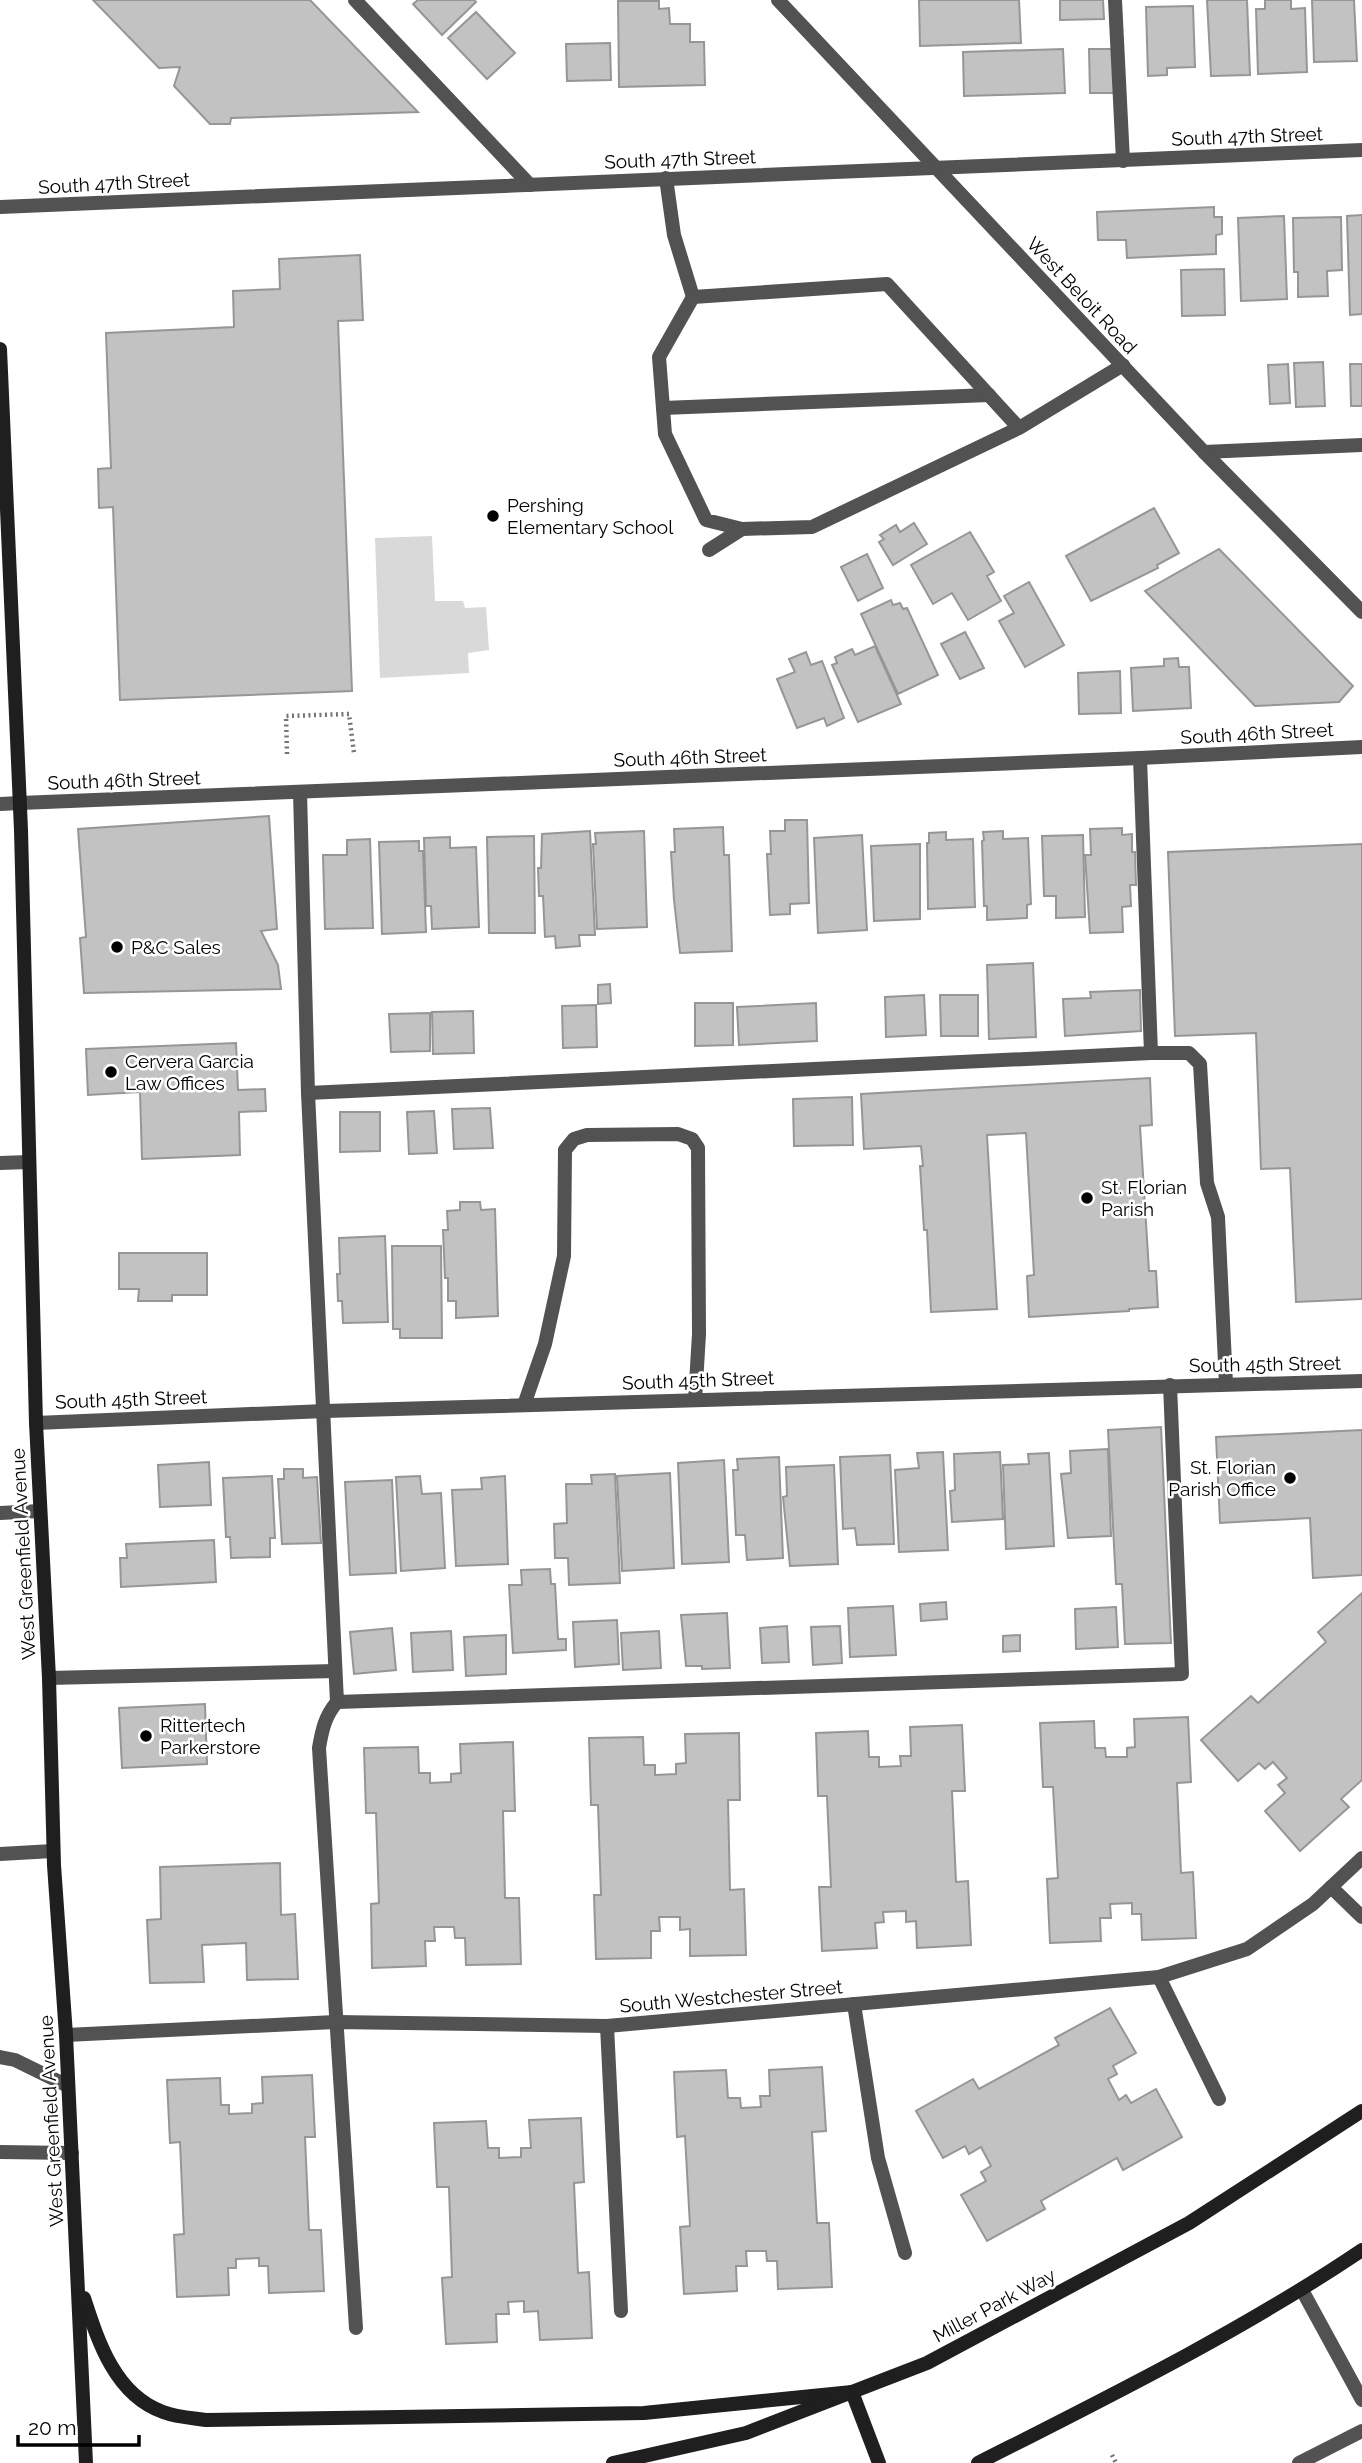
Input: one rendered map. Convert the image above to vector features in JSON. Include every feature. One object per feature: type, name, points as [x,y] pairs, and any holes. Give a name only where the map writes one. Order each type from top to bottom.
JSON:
[{"type":"main road","name":"West Greenfield Avenue","points":[[0,349],[20,803],[36,1423],[49,1678],[53,1851],[66,2035],[86,2463]]},
{"type":"main road","name":"Miller Park Way","points":[[613,2463],[746,2433],[927,2363],[1189,2223],[1362,2111]]},
{"type":"main road","points":[[978,2463],[1250,2320],[1302,2290],[1362,2250]]},
{"type":"main road","points":[[79,2283],[111,2367],[141,2400],[161,2412],[235,2421],[644,2413],[852,2392],[879,2463]]},
{"type":"street","points":[[355,0],[530,185]]},
{"type":"street","name":"West Beloit Road","points":[[778,0],[1205,452],[1362,612]]},
{"type":"street","points":[[1115,0],[1123,160]]},
{"type":"street","name":"South 47th Street","points":[[0,208],[1362,150]]},
{"type":"street","points":[[666,178],[674,235],[693,297],[659,357],[665,434],[706,520],[742,529],[812,527],[1019,428],[1123,365]]},
{"type":"street","points":[[693,297],[887,284],[1019,428]]},
{"type":"street","points":[[663,408],[989,395]]},
{"type":"street","points":[[1205,452],[1362,445]]},
{"type":"street","points":[[709,551],[742,529]]},
{"type":"street","name":"South 46th Street","points":[[0,804],[1362,747]]},
{"type":"street","points":[[1140,758],[1151,1053]]},
{"type":"street","points":[[300,792],[308,1093],[337,1702],[326,1719],[319,1748],[356,2328]]},
{"type":"street","points":[[308,1093],[1189,1053],[1200,1064],[1207,1183],[1218,1217],[1226,1384]]},
{"type":"street","points":[[524,1405],[545,1344],[564,1256],[565,1150],[574,1139],[587,1135],[678,1134],[692,1139],[698,1148],[699,1334],[695,1400]]},
{"type":"street","points":[[0,1163],[29,1162]]},
{"type":"street","name":"South 45th Street","points":[[36,1423],[325,1410],[1362,1381]]},
{"type":"street","points":[[337,1702],[1182,1674],[1170,1385]]},
{"type":"street","points":[[0,1513],[40,1511]]},
{"type":"street","points":[[49,1678],[335,1671]]},
{"type":"street","points":[[0,1854],[53,1851]]},
{"type":"street","name":"South Westchester Street","points":[[66,2035],[335,2022],[607,2026],[1159,1977],[1247,1948],[1313,1903],[1362,1858]]},
{"type":"street","points":[[1331,1887],[1362,1917]]},
{"type":"street","points":[[1159,1977],[1219,2099]]},
{"type":"street","points":[[855,2004],[878,2158],[905,2253]]},
{"type":"street","points":[[607,2026],[621,2311]]},
{"type":"street","points":[[0,2057],[15,2060],[68,2086]]},
{"type":"street","points":[[0,2152],[72,2153]]},
{"type":"street","points":[[1302,2290],[1362,2400]]},
{"type":"street","points":[[1299,2463],[1362,2431]]},
{"type":"path","points":[[287,754],[286,716],[349,713],[354,753]]},
{"type":"path","points":[[1112,2455],[1116,2463]]},
{"type":"shaded area","points":[[432,536],[435,601],[463,601],[465,608],[486,607],[489,650],[468,653],[469,673],[380,678],[375,538]]},
{"type":"building","points":[[93,0],[310,0],[418,112],[231,118],[230,124],[210,124],[174,86],[180,67],[159,68]]},
{"type":"building","points":[[418,0],[476,2],[442,35],[413,4]]},
{"type":"building","points":[[919,0],[1019,0],[1021,43],[920,46]]},
{"type":"building","points":[[1060,0],[1103,0],[1104,19],[1060,20]]},
{"type":"building","points":[[1207,0],[1247,0],[1250,75],[1211,76]]},
{"type":"building","points":[[1265,0],[1291,0],[1291,9],[1305,8],[1307,72],[1258,74],[1256,9],[1265,9]]},
{"type":"building","points":[[1312,0],[1354,0],[1357,61],[1314,62]]},
{"type":"building","points":[[618,1],[659,1],[659,9],[669,8],[670,24],[690,24],[690,42],[704,42],[705,85],[619,87]]},
{"type":"building","points":[[1193,6],[1195,67],[1167,68],[1167,75],[1148,76],[1146,7]]},
{"type":"building","points":[[476,12],[515,53],[487,79],[448,38]]},
{"type":"building","points":[[610,43],[611,80],[567,81],[566,44]]},
{"type":"building","points":[[1063,49],[1065,93],[964,96],[963,52]]},
{"type":"building","points":[[1089,49],[1114,49],[1115,93],[1090,93]]},
{"type":"building","points":[[1214,207],[1214,217],[1222,217],[1222,234],[1216,235],[1216,254],[1127,258],[1126,240],[1098,240],[1097,212]]},
{"type":"building","points":[[1362,215],[1362,314],[1350,315],[1347,216]]},
{"type":"building","points":[[1284,216],[1287,299],[1241,301],[1238,218]]},
{"type":"building","points":[[1341,217],[1342,270],[1327,271],[1328,296],[1298,297],[1298,272],[1294,272],[1293,218]]},
{"type":"building","points":[[360,255],[363,320],[338,321],[352,691],[120,700],[113,507],[99,508],[98,469],[111,468],[106,333],[234,327],[233,291],[280,289],[279,259]]},
{"type":"building","points":[[1224,269],[1225,315],[1182,316],[1181,270]]},
{"type":"building","points":[[1323,362],[1325,406],[1296,407],[1294,363]]},
{"type":"building","points":[[1288,364],[1290,403],[1270,404],[1268,365]]},
{"type":"building","points":[[1350,364],[1362,364],[1362,406],[1351,406]]},
{"type":"building","points":[[1154,508],[1179,553],[1157,565],[1158,568],[1091,601],[1066,556]]},
{"type":"building","points":[[914,523],[927,544],[893,565],[879,542],[884,539],[880,535],[896,525],[900,532]]},
{"type":"building","points":[[970,532],[994,572],[987,576],[1001,601],[968,620],[952,593],[933,604],[911,565]]},
{"type":"building","points":[[1219,549],[1353,686],[1339,702],[1255,706],[1145,591]]},
{"type":"building","points":[[867,554],[883,588],[858,601],[841,567]]},
{"type":"building","points":[[1029,582],[1064,645],[1025,667],[999,621],[1014,613],[1004,596]]},
{"type":"building","points":[[891,600],[893,605],[900,603],[903,609],[907,608],[938,675],[898,694],[861,614]]},
{"type":"building","points":[[965,632],[984,668],[960,679],[941,644]]},
{"type":"building","points":[[875,646],[901,704],[858,722],[832,665],[837,663],[835,657],[852,649],[855,655]]},
{"type":"building","points":[[806,652],[811,665],[822,661],[844,718],[827,726],[824,718],[797,728],[777,679],[795,672],[789,659]]},
{"type":"building","points":[[1178,658],[1179,667],[1189,667],[1191,708],[1133,711],[1131,668],[1164,666],[1164,659]]},
{"type":"building","points":[[1120,671],[1121,713],[1079,714],[1078,673]]},
{"type":"building","points":[[269,816],[277,929],[261,931],[278,965],[281,989],[84,993],[80,938],[86,937],[78,829]]},
{"type":"building","points":[[785,820],[807,820],[809,903],[790,904],[790,914],[770,915],[767,854],[771,854],[770,831],[785,831]]},
{"type":"building","points":[[723,827],[724,855],[729,855],[732,951],[680,953],[671,852],[675,852],[674,829]]},
{"type":"building","points":[[1122,828],[1122,835],[1132,834],[1132,852],[1135,852],[1136,885],[1130,885],[1131,906],[1122,907],[1123,932],[1090,933],[1085,855],[1091,855],[1090,829]]},
{"type":"building","points":[[590,831],[595,935],[579,935],[580,946],[556,948],[555,936],[545,937],[543,896],[539,896],[538,868],[541,868],[542,834]]},
{"type":"building","points":[[644,831],[647,927],[597,929],[593,844],[596,844],[595,833]]},
{"type":"building","points":[[1003,831],[1003,839],[1028,838],[1031,904],[1027,905],[1027,918],[987,920],[987,906],[984,906],[983,832]]},
{"type":"building","points":[[946,832],[946,840],[973,839],[975,907],[928,909],[929,833]]},
{"type":"building","points":[[862,835],[867,930],[818,933],[814,838]]},
{"type":"building","points":[[1083,835],[1085,917],[1056,918],[1056,896],[1044,896],[1042,836]]},
{"type":"building","points":[[534,836],[535,933],[489,933],[487,837]]},
{"type":"building","points":[[450,837],[450,848],[476,847],[479,927],[432,929],[431,906],[426,906],[424,838]]},
{"type":"building","points":[[370,839],[373,928],[325,929],[323,855],[347,855],[347,840]]},
{"type":"building","points":[[419,841],[419,851],[423,851],[426,932],[382,934],[379,842]]},
{"type":"building","points":[[920,844],[920,919],[874,921],[871,846]]},
{"type":"building","points":[[1362,844],[1362,1299],[1296,1302],[1290,1168],[1261,1169],[1256,1033],[1175,1036],[1168,852]]},
{"type":"building","points":[[1033,963],[1036,1037],[989,1039],[987,965]]},
{"type":"building","points":[[610,984],[611,1003],[598,1004],[598,985]]},
{"type":"building","points":[[1140,990],[1141,1031],[1065,1036],[1063,999],[1091,998],[1090,992]]},
{"type":"building","points":[[924,995],[926,1035],[886,1037],[885,997]]},
{"type":"building","points":[[940,995],[978,995],[978,1036],[941,1036]]},
{"type":"building","points":[[695,1003],[733,1003],[733,1045],[695,1046]]},
{"type":"building","points":[[816,1003],[817,1041],[739,1045],[737,1007]]},
{"type":"building","points":[[596,1005],[597,1047],[563,1048],[562,1006]]},
{"type":"building","points":[[473,1011],[474,1053],[433,1054],[432,1012]]},
{"type":"building","points":[[430,1013],[430,1051],[391,1052],[389,1014]]},
{"type":"building","points":[[236,1043],[238,1090],[265,1089],[266,1111],[239,1112],[240,1155],[142,1159],[140,1092],[88,1095],[86,1049]]},
{"type":"building","name":"St. Florian Parish","points":[[1150,1078],[1152,1125],[1140,1126],[1149,1271],[1156,1271],[1158,1307],[1029,1317],[1027,1276],[1034,1275],[1026,1133],[987,1135],[997,1309],[931,1312],[927,1230],[924,1230],[920,1166],[923,1166],[921,1146],[864,1149],[861,1094]]},
{"type":"building","points":[[852,1097],[853,1145],[794,1146],[793,1099]]},
{"type":"building","points":[[490,1108],[493,1148],[454,1149],[452,1109]]},
{"type":"building","points":[[434,1111],[437,1153],[409,1154],[407,1112]]},
{"type":"building","points":[[340,1112],[380,1112],[380,1151],[340,1152]]},
{"type":"building","points":[[460,1202],[480,1202],[481,1210],[495,1209],[498,1316],[456,1318],[456,1301],[448,1301],[443,1230],[448,1230],[447,1211],[460,1210]]},
{"type":"building","points":[[385,1236],[388,1322],[343,1323],[342,1301],[338,1301],[339,1238]]},
{"type":"building","points":[[392,1246],[441,1246],[442,1338],[400,1338],[400,1329],[393,1329]]},
{"type":"building","points":[[119,1253],[207,1253],[207,1295],[172,1295],[172,1301],[138,1301],[139,1289],[119,1289]]},
{"type":"building","points":[[1161,1427],[1171,1643],[1125,1644],[1122,1584],[1116,1584],[1108,1430]]},
{"type":"building","name":"St. Florian Parish Office","points":[[1362,1430],[1362,1575],[1313,1578],[1310,1518],[1220,1523],[1216,1437]]},
{"type":"building","points":[[1108,1449],[1111,1536],[1068,1538],[1061,1474],[1071,1473],[1070,1451]]},
{"type":"building","points":[[943,1452],[948,1550],[899,1552],[895,1470],[919,1468],[917,1453]]},
{"type":"building","points":[[1000,1452],[1003,1519],[952,1522],[950,1491],[955,1490],[954,1454]]},
{"type":"building","points":[[1049,1453],[1054,1546],[1006,1549],[1003,1465],[1029,1464],[1028,1454]]},
{"type":"building","points":[[890,1455],[894,1544],[857,1545],[855,1528],[843,1529],[840,1457]]},
{"type":"building","points":[[779,1457],[783,1558],[747,1560],[745,1535],[736,1535],[733,1470],[738,1470],[737,1459]]},
{"type":"building","points":[[724,1460],[729,1562],[682,1564],[678,1463]]},
{"type":"building","points":[[209,1462],[211,1505],[160,1507],[158,1465]]},
{"type":"building","points":[[834,1465],[838,1564],[790,1566],[783,1497],[787,1496],[786,1467]]},
{"type":"building","points":[[284,1469],[303,1469],[303,1478],[317,1477],[321,1543],[282,1544],[278,1479],[284,1479]]},
{"type":"building","points":[[670,1473],[674,1568],[622,1571],[617,1476]]},
{"type":"building","points":[[615,1474],[620,1583],[569,1585],[568,1558],[555,1558],[554,1524],[567,1523],[566,1484],[592,1484],[591,1475]]},
{"type":"building","points":[[272,1476],[275,1538],[270,1538],[270,1557],[231,1558],[230,1537],[226,1537],[223,1478]]},
{"type":"building","points":[[420,1476],[422,1494],[441,1493],[445,1568],[401,1571],[396,1477]]},
{"type":"building","points":[[505,1476],[508,1564],[456,1566],[452,1490],[482,1489],[481,1478]]},
{"type":"building","points":[[392,1480],[396,1573],[350,1575],[345,1482]]},
{"type":"building","points":[[214,1540],[216,1582],[121,1587],[120,1558],[127,1558],[126,1544]]},
{"type":"building","points":[[550,1569],[551,1584],[555,1584],[558,1639],[566,1639],[566,1650],[513,1653],[509,1585],[522,1585],[521,1570]]},
{"type":"building","points":[[1362,1593],[1362,1780],[1341,1799],[1349,1807],[1300,1851],[1265,1811],[1285,1793],[1278,1785],[1287,1778],[1273,1762],[1265,1769],[1259,1763],[1238,1781],[1201,1740],[1251,1696],[1258,1703],[1326,1642],[1318,1632]]},
{"type":"building","points":[[946,1602],[947,1619],[921,1621],[920,1604]]},
{"type":"building","points":[[893,1606],[896,1655],[850,1657],[848,1608]]},
{"type":"building","points":[[1116,1607],[1118,1647],[1076,1649],[1075,1609]]},
{"type":"building","points":[[727,1613],[730,1668],[702,1669],[702,1666],[686,1666],[681,1615]]},
{"type":"building","points":[[617,1620],[619,1664],[575,1667],[573,1622]]},
{"type":"building","points":[[787,1626],[789,1662],[762,1663],[760,1628]]},
{"type":"building","points":[[840,1626],[842,1663],[813,1665],[811,1627]]},
{"type":"building","points":[[392,1628],[396,1670],[354,1674],[350,1632]]},
{"type":"building","points":[[451,1631],[453,1670],[413,1672],[411,1633]]},
{"type":"building","points":[[659,1631],[661,1668],[623,1670],[621,1633]]},
{"type":"building","points":[[506,1635],[506,1674],[466,1676],[464,1637]]},
{"type":"building","points":[[1020,1635],[1020,1651],[1003,1652],[1003,1636]]},
{"type":"building","points":[[205,1704],[207,1764],[122,1768],[119,1708]]},
{"type":"building","points":[[1188,1717],[1191,1782],[1177,1783],[1181,1873],[1193,1872],[1196,1938],[1142,1940],[1141,1914],[1132,1914],[1132,1903],[1110,1904],[1111,1918],[1100,1918],[1101,1941],[1050,1943],[1047,1879],[1058,1878],[1053,1787],[1043,1787],[1040,1723],[1094,1721],[1095,1748],[1105,1748],[1106,1757],[1127,1757],[1127,1748],[1135,1747],[1134,1719]]},
{"type":"building","points":[[962,1725],[965,1791],[952,1791],[956,1882],[968,1881],[971,1945],[917,1948],[916,1921],[906,1922],[906,1911],[883,1912],[884,1922],[875,1923],[877,1948],[822,1951],[819,1887],[831,1887],[827,1796],[818,1796],[816,1733],[868,1731],[869,1757],[879,1757],[879,1767],[901,1766],[900,1756],[911,1756],[910,1727]]},
{"type":"building","points":[[739,1733],[740,1800],[728,1800],[730,1890],[744,1889],[746,1955],[690,1956],[690,1929],[680,1930],[680,1917],[659,1917],[660,1931],[651,1931],[651,1958],[596,1959],[594,1895],[601,1895],[598,1805],[591,1805],[589,1738],[643,1737],[644,1765],[655,1765],[655,1775],[676,1774],[676,1764],[686,1763],[685,1734]]},
{"type":"building","points":[[513,1742],[515,1811],[503,1811],[505,1898],[519,1898],[521,1964],[466,1965],[465,1938],[455,1938],[454,1927],[434,1927],[435,1941],[425,1941],[426,1966],[372,1968],[371,1904],[379,1903],[376,1813],[366,1813],[364,1748],[418,1747],[419,1773],[430,1773],[430,1783],[451,1782],[451,1774],[461,1773],[460,1744]]},
{"type":"building","points":[[280,1863],[281,1915],[295,1914],[298,1979],[247,1980],[246,1943],[202,1945],[204,1982],[150,1983],[147,1920],[161,1919],[160,1867]]},
{"type":"building","points":[[1110,2008],[1136,2053],[1113,2066],[1117,2074],[1108,2079],[1119,2100],[1126,2095],[1131,2103],[1156,2089],[1182,2137],[1123,2170],[1117,2158],[1041,2201],[1045,2209],[987,2241],[961,2195],[986,2181],[981,2172],[991,2166],[981,2147],[969,2154],[965,2146],[943,2158],[916,2111],[973,2079],[979,2089],[1059,2045],[1055,2038]]},
{"type":"building","points":[[822,2067],[826,2131],[812,2132],[817,2223],[829,2223],[832,2287],[778,2289],[777,2261],[767,2261],[766,2251],[746,2251],[747,2266],[736,2266],[737,2291],[684,2294],[680,2227],[690,2226],[685,2136],[677,2137],[674,2072],[726,2070],[728,2098],[740,2098],[741,2108],[761,2107],[760,2096],[770,2096],[769,2070]]},
{"type":"building","points":[[312,2075],[315,2137],[305,2137],[309,2230],[321,2230],[324,2291],[269,2293],[268,2266],[259,2266],[259,2258],[236,2259],[236,2268],[228,2268],[229,2295],[177,2297],[174,2235],[184,2234],[180,2142],[170,2143],[167,2080],[220,2078],[221,2105],[229,2105],[229,2114],[252,2113],[252,2104],[263,2103],[262,2077]]},
{"type":"building","points":[[581,2118],[584,2182],[574,2183],[578,2273],[589,2272],[592,2338],[540,2340],[538,2311],[524,2312],[524,2301],[508,2302],[509,2314],[496,2314],[497,2342],[446,2344],[442,2278],[452,2277],[449,2187],[437,2187],[434,2123],[486,2121],[488,2148],[499,2148],[499,2158],[521,2157],[521,2148],[531,2148],[529,2120]]},
{"type":"place","name":"Pershing Elementary School","points":[[493,516]]},
{"type":"place","name":"P&C Sales","points":[[117,947]]},
{"type":"place","name":"Cervera Garcia Law Offices","points":[[111,1072]]},
{"type":"place","name":"St. Florian Parish","points":[[1087,1198]]},
{"type":"place","name":"St. Florian Parish Office","points":[[1290,1478]]},
{"type":"place","name":"Rittertech Parkerstore","points":[[146,1736]]}]
